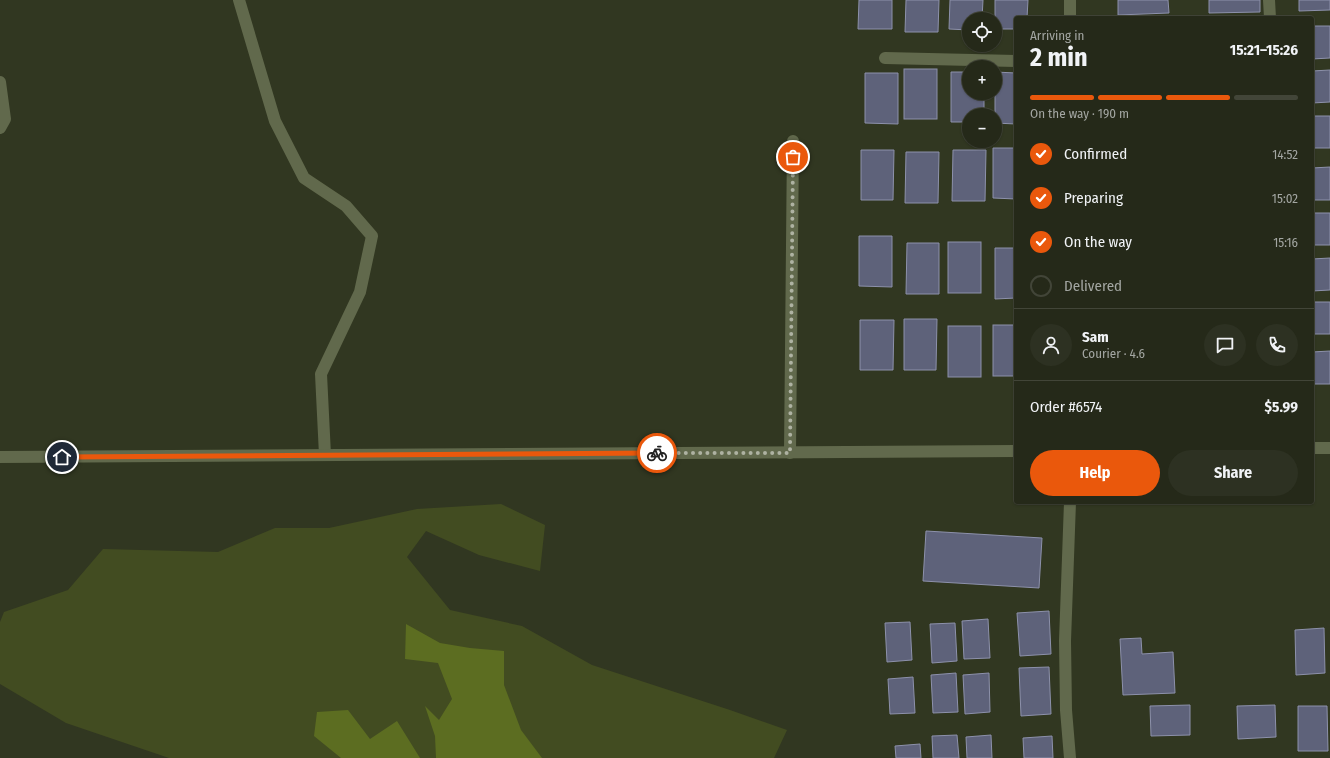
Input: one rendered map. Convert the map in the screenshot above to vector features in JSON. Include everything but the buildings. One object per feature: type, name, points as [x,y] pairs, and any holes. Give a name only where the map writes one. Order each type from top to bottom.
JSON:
[{"type":"street","points":[[238,0],[276,121],[304,178],[346,206],[372,236],[360,292],[321,374],[325,455]]},
{"type":"street","points":[[1070,0],[1070,16]]},
{"type":"street","points":[[1269,0],[1270,16]]},
{"type":"street","points":[[885,58],[1014,60]]},
{"type":"street","points":[[0,82],[5,120],[0,128]]},
{"type":"street","points":[[790,453],[793,141]]},
{"type":"street","points":[[1314,448],[1330,448]]},
{"type":"street","points":[[0,457],[1014,451]]},
{"type":"street","points":[[1070,504],[1065,641],[1066,710],[1070,758]]},
{"type":"shaded area","points":[[501,504],[545,525],[540,571],[479,555],[426,531],[407,557],[450,610],[522,626],[592,665],[787,730],[774,758],[169,758],[66,723],[0,684],[0,622],[4,612],[68,590],[103,549],[218,552],[275,528],[329,528],[417,509]]},
{"type":"shaded area","points":[[406,624],[440,643],[470,648],[504,651],[504,685],[521,730],[542,758],[436,758],[435,736],[425,706],[439,720],[452,699],[438,663],[405,659]]},
{"type":"shaded area","points":[[348,710],[370,739],[397,721],[420,758],[341,758],[314,736],[317,712]]},
{"type":"way so far","points":[[657,453],[790,453],[793,157]]},
{"type":"route","points":[[62,457],[657,453]]}]
